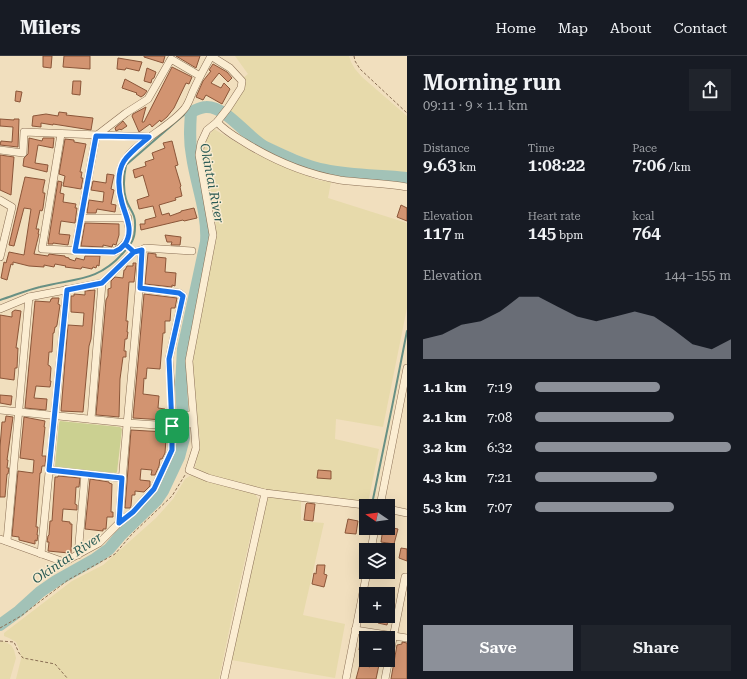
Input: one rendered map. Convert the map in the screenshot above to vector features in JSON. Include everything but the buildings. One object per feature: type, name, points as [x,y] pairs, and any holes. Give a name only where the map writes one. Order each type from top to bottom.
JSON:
[{"type":"street","points":[[0,410],[126,423],[174,425],[190,424],[187,394],[189,361],[213,235],[199,155],[201,143],[207,130],[228,108],[241,88],[242,81],[230,68],[211,56],[185,108],[163,128],[149,137],[125,160],[120,170],[120,194],[128,218],[130,230],[125,244],[114,252],[42,249],[61,134]]},
{"type":"street","points":[[75,251],[96,136],[126,113],[148,99],[171,59],[200,76]]},
{"type":"street","points":[[219,119],[224,130],[259,152],[300,170],[341,180],[407,187]]},
{"type":"street","points":[[0,150],[23,153],[24,132],[149,137]]},
{"type":"street","points":[[0,200],[12,207],[2,242],[0,257]]},
{"type":"street","points":[[82,218],[128,218]]},
{"type":"street","points":[[125,244],[134,252]]},
{"type":"street","points":[[0,309],[29,297],[102,283],[134,252],[145,248],[192,251]]},
{"type":"street","points":[[119,523],[126,423],[140,288],[142,250]]},
{"type":"street","points":[[91,419],[102,283]]},
{"type":"street","points":[[29,297],[19,412],[4,540],[64,562],[99,543],[119,523],[133,512],[154,489],[172,450],[174,425],[169,359],[183,296],[179,293],[140,288]]},
{"type":"street","points":[[41,554],[67,290]]},
{"type":"street","points":[[189,361],[196,448],[189,470],[208,478],[264,493],[359,504]]},
{"type":"street","points":[[381,499],[407,368]]},
{"type":"street","points":[[49,470],[122,478]]},
{"type":"street","points":[[78,555],[85,474]]},
{"type":"street","points":[[224,679],[264,493]]},
{"type":"street","points":[[395,510],[407,513]]},
{"type":"street","points":[[394,631],[405,577],[407,577]]},
{"type":"street","points":[[346,679],[366,579]]},
{"type":"street","points":[[355,630],[361,631]]},
{"type":"street","points":[[395,636],[407,638]]},
{"type":"street","points":[[385,679],[387,667]]},
{"type":"path","points":[[354,56],[360,69],[407,113]]},
{"type":"path","points":[[0,628],[21,616],[68,580],[115,554],[132,534],[172,496],[189,470]]},
{"type":"path","points":[[0,641],[14,642],[23,658],[55,664],[68,679]]},
{"type":"shaded area","points":[[235,56],[349,56],[355,69],[362,77],[407,116],[407,174],[346,169],[320,164],[265,141],[230,111],[243,92],[243,78],[248,74]]},
{"type":"shaded area","points":[[214,129],[256,154],[317,180],[331,182],[328,198],[407,223],[407,308],[383,427],[336,419],[335,439],[379,449],[369,499],[359,499],[359,502],[269,491],[203,473],[195,468],[200,440],[191,381],[192,360],[215,245],[216,227],[214,210],[201,155],[207,138]]},
{"type":"shaded area","points":[[191,475],[200,479],[255,494],[259,500],[219,679],[16,679],[21,659],[20,651],[16,642],[4,636],[4,633],[72,581],[103,565],[156,518],[173,499],[185,479]]},
{"type":"shaded area","points":[[270,497],[301,500],[301,521],[324,523],[303,615],[345,624],[335,678],[231,660],[266,500]]},
{"type":"shaded area","points":[[3,641],[11,645],[16,658],[10,679],[0,679],[0,642]]},
{"type":"green space","points":[[60,421],[120,427],[122,429],[117,472],[56,468]]},
{"type":"waterway","name":"Okintai River","points":[[0,625],[19,611],[40,592],[109,549],[120,536],[157,500],[163,491],[179,457],[184,438],[181,385],[183,349],[206,242],[204,209],[191,150],[191,112],[206,107],[221,111],[265,147],[310,166],[345,173],[407,178]]},
{"type":"waterway","points":[[0,300],[35,288],[85,278],[95,274],[114,262],[130,244],[135,231],[134,218],[127,203],[124,191],[126,165],[186,113],[191,112]]},
{"type":"waterway","points":[[373,499],[407,331]]},
{"type":"route","points":[[172,426],[169,359],[183,296],[179,293],[140,288],[142,250],[134,252],[125,244],[130,230],[128,218],[122,204],[120,194],[120,170],[125,160],[149,137],[96,136],[75,251],[114,252],[125,244],[134,252],[102,283],[67,290],[49,470],[122,478],[119,523],[133,512],[154,489],[172,450],[172,426]]}]
